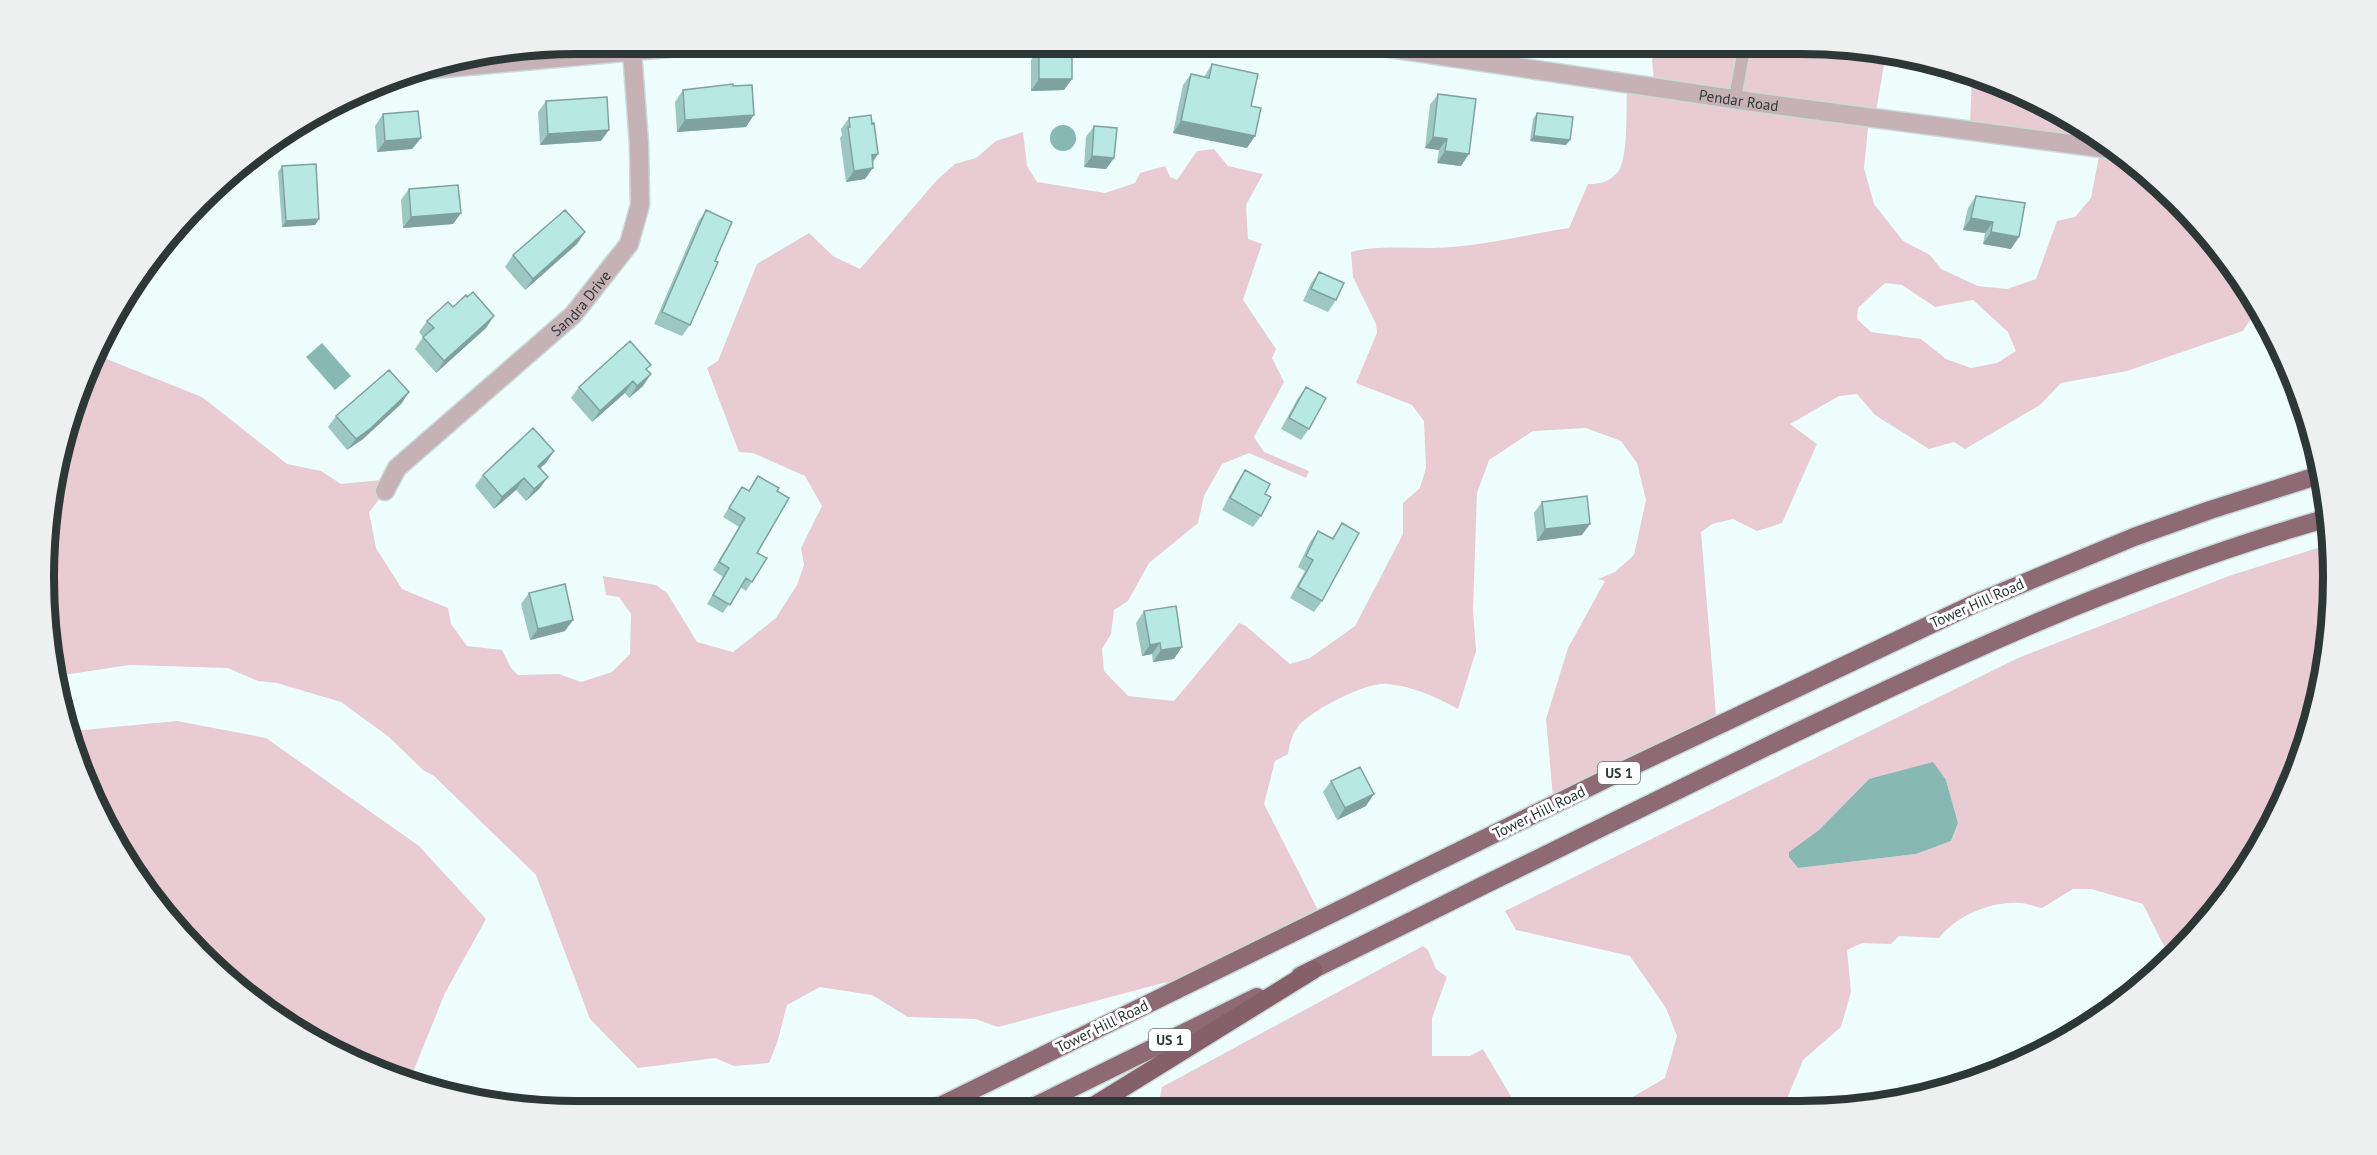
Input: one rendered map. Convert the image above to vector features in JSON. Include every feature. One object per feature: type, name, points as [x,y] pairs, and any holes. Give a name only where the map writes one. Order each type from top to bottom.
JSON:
[{"type":"highway","name":"Tower Hill Road","points":[[950,1101],[1618,773],[1966,608],[2134,537],[2313,477]]},
{"type":"highway","name":"US 1","points":[[1045,1101],[1608,823],[1979,646],[2142,579],[2224,550],[2320,520]]},
{"type":"highway","points":[[1102,1101],[1313,970]]},
{"type":"street","points":[[466,66],[599,54]]},
{"type":"street","name":"Sandra Drive","points":[[385,490],[397,468],[573,315],[629,244],[640,205],[639,144],[632,54]]},
{"type":"street","name":"Pendar Road","points":[[1431,54],[2098,148]]},
{"type":"lane","points":[[1734,98],[1743,54]]},
{"type":"shaded area","points":[[1466,54],[1510,54],[1510,59]]},
{"type":"shaded area","points":[[1653,54],[1834,55],[1885,61],[1876,112],[1869,118],[1864,168],[1874,204],[1903,241],[1930,255],[1941,269],[1978,286],[2007,289],[2036,279],[2057,221],[2075,217],[2091,198],[2099,156],[1970,126],[1972,83],[2000,94],[2061,124],[2090,142],[2145,184],[2193,232],[2215,259],[2253,316],[2243,331],[2127,371],[2061,383],[2040,405],[1965,449],[1954,442],[1929,449],[1875,415],[1857,394],[1839,396],[1790,424],[1817,444],[1782,523],[1757,531],[1733,519],[1712,524],[1701,532],[1716,715],[1553,797],[1546,719],[1568,648],[1605,581],[1598,579],[1615,572],[1634,555],[1646,500],[1637,463],[1621,441],[1586,428],[1533,431],[1489,460],[1477,493],[1473,610],[1476,651],[1458,709],[1415,690],[1397,685],[1379,684],[1342,697],[1300,724],[1293,735],[1288,754],[1275,761],[1264,804],[1319,912],[1180,981],[1163,983],[998,1027],[976,1019],[908,1017],[872,995],[820,987],[787,1005],[769,1063],[734,1066],[715,1058],[638,1068],[590,1019],[536,875],[434,776],[423,770],[389,737],[341,702],[277,683],[258,681],[228,668],[129,665],[63,675],[55,612],[55,543],[58,509],[72,442],[82,409],[103,358],[202,397],[287,464],[321,471],[341,484],[391,479],[386,491],[369,512],[376,548],[402,589],[448,608],[451,624],[467,646],[502,650],[511,668],[518,675],[559,674],[581,682],[612,672],[630,654],[631,614],[619,597],[606,595],[603,576],[656,585],[667,593],[697,642],[733,652],[776,618],[797,585],[804,565],[801,548],[822,506],[805,476],[753,453],[739,452],[707,368],[718,361],[757,264],[809,233],[833,256],[860,269],[937,180],[955,164],[976,158],[996,141],[1023,132],[1027,166],[1037,182],[1105,193],[1135,183],[1140,173],[1165,166],[1170,177],[1177,180],[1197,151],[1214,149],[1228,166],[1263,174],[1246,205],[1248,239],[1262,244],[1243,300],[1276,349],[1272,358],[1284,382],[1254,437],[1264,452],[1309,471],[1306,478],[1249,453],[1222,464],[1204,496],[1198,523],[1149,563],[1128,601],[1114,610],[1111,634],[1102,649],[1104,671],[1128,696],[1174,701],[1239,623],[1246,626],[1290,664],[1310,658],[1355,626],[1403,534],[1403,503],[1420,488],[1426,468],[1424,421],[1412,405],[1356,383],[1377,333],[1376,324],[1353,277],[1351,252],[1375,248],[1466,246],[1569,228],[1588,184],[1607,180],[1614,176],[1621,167],[1627,118],[1627,85],[1654,82]],"holes":[[[1885,283],[1902,285],[1935,307],[1973,300],[2008,332],[2016,351],[1997,363],[1971,368],[1946,359],[1921,339],[1871,332],[1857,319],[1858,308]]]},
{"type":"shaded area","points":[[2322,547],[2322,612],[2319,646],[2305,713],[2283,778],[2253,839],[2235,868],[2193,923],[2167,951],[2143,904],[2091,889],[2073,889],[2042,908],[2019,903],[1986,907],[1964,917],[1939,938],[1899,936],[1891,944],[1862,943],[1847,950],[1851,992],[1841,1027],[1803,1060],[1786,1101],[1626,1101],[1665,1078],[1677,1036],[1666,1008],[1630,956],[1516,930],[1505,911],[2018,658],[2229,576]],"holes":[[[1869,779],[1946,780],[1958,823],[1951,841],[1916,854],[1798,868],[1789,857],[1790,852],[1819,830]]]},
{"type":"shaded area","points":[[177,721],[266,738],[419,846],[486,919],[445,993],[412,1074],[377,1061],[316,1031],[259,993],[207,948],[162,896],[124,839],[94,778],[77,731]]},
{"type":"shaded area","points":[[1423,946],[1428,950],[1436,969],[1447,977],[1432,1018],[1432,1056],[1470,1056],[1483,1049],[1514,1101],[1159,1101],[1162,1087]]},
{"type":"water","points":[[1063,125],[1072,129],[1076,138],[1072,147],[1063,151],[1054,147],[1050,138],[1054,129]]},
{"type":"water","points":[[322,343],[351,376],[335,390],[306,357]]},
{"type":"water","points":[[1933,762],[1946,780],[1958,823],[1951,841],[1916,854],[1798,868],[1789,857],[1789,852],[1819,830],[1869,779]]},
{"type":"building","points":[[1039,54],[1072,54],[1072,79],[1039,79]]},
{"type":"building","points":[[1212,64],[1258,74],[1251,106],[1261,108],[1255,136],[1181,121],[1191,74],[1209,78]]},
{"type":"building","points":[[733,84],[733,86],[752,85],[754,115],[685,120],[683,90]]},
{"type":"building","points":[[1438,94],[1476,99],[1469,154],[1445,151],[1447,139],[1433,137]]},
{"type":"building","points":[[607,97],[609,130],[548,134],[546,101]]},
{"type":"building","points":[[418,111],[421,138],[385,141],[383,114]]},
{"type":"building","points":[[1537,113],[1573,117],[1570,140],[1534,136]]},
{"type":"building","points":[[871,115],[878,154],[872,155],[873,168],[854,171],[848,127],[850,127],[849,118]]},
{"type":"building","points":[[1094,126],[1117,128],[1114,158],[1092,156]]},
{"type":"building","points":[[316,164],[319,219],[286,221],[282,166]]},
{"type":"building","points":[[458,185],[461,213],[411,217],[409,189]]},
{"type":"building","points":[[1976,196],[2025,203],[2019,237],[1991,232],[1993,222],[1971,218]]},
{"type":"building","points":[[565,210],[585,232],[533,279],[513,255]]},
{"type":"building","points":[[706,210],[732,222],[715,261],[718,262],[690,325],[662,312]]},
{"type":"building","points":[[1319,272],[1344,283],[1336,300],[1311,289]]},
{"type":"building","points":[[473,292],[494,316],[444,361],[423,337],[434,328],[427,321],[448,302],[453,307]]},
{"type":"building","points":[[630,341],[651,365],[646,369],[651,374],[637,386],[633,381],[600,411],[579,387]]},
{"type":"building","points":[[389,370],[409,392],[356,439],[336,416]]},
{"type":"building","points":[[1306,387],[1326,398],[1309,429],[1289,418]]},
{"type":"building","points":[[533,428],[554,451],[538,466],[548,477],[534,489],[524,478],[502,497],[483,475]]},
{"type":"building","points":[[1245,470],[1270,484],[1265,494],[1271,497],[1261,516],[1230,498]]},
{"type":"building","points":[[758,476],[779,488],[777,491],[789,498],[757,553],[767,558],[752,582],[746,578],[730,605],[713,595],[729,568],[719,562],[745,518],[729,508],[742,487],[749,491]]},
{"type":"building","points":[[1587,496],[1590,524],[1545,529],[1542,502]]},
{"type":"building","points":[[1342,523],[1359,533],[1322,601],[1298,587],[1313,560],[1306,556],[1318,531],[1333,539]]},
{"type":"building","points":[[565,584],[573,620],[538,629],[529,593]]},
{"type":"building","points":[[1176,606],[1182,647],[1161,650],[1160,643],[1150,645],[1144,611]]},
{"type":"building","points":[[1360,767],[1374,794],[1345,808],[1331,781]]}]
